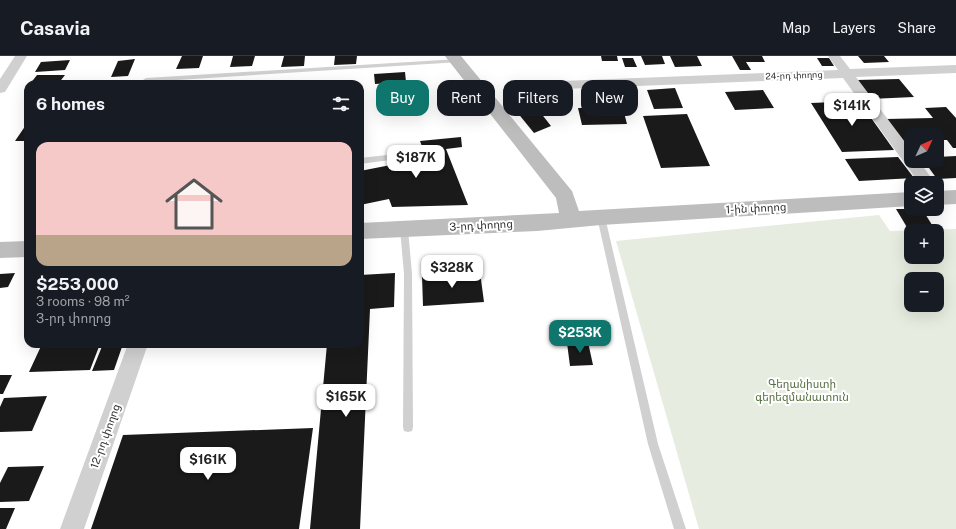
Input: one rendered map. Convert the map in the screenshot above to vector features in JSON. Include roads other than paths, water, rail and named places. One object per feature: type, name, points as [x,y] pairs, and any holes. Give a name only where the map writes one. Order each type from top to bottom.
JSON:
[{"type":"main road","points":[[455,59],[565,196],[571,220]]},
{"type":"main road","name":"1-ին փողոց","points":[[601,217],[904,199]]},
{"type":"main road","name":"3-րդ փողոց","points":[[364,231],[571,220],[601,217]]},
{"type":"main road","points":[[0,250],[24,248]]},
{"type":"street","points":[[0,89],[21,56]]},
{"type":"street","points":[[834,56],[904,151]]},
{"type":"street","name":"24-րդ փողոց","points":[[573,84],[956,69]]},
{"type":"street","points":[[917,168],[924,176]]},
{"type":"street","name":"12-րդ փողոց","points":[[72,529],[137,348]]},
{"type":"lane","points":[[146,80],[455,59]]},
{"type":"lane","points":[[364,161],[387,158]]},
{"type":"lane","points":[[601,217],[653,444],[680,529]]},
{"type":"lane","points":[[404,229],[408,274],[408,427]]},
{"type":"park label","name":"Գեղանիստի գերեզմանատուն","points":[[802,390]]}]
